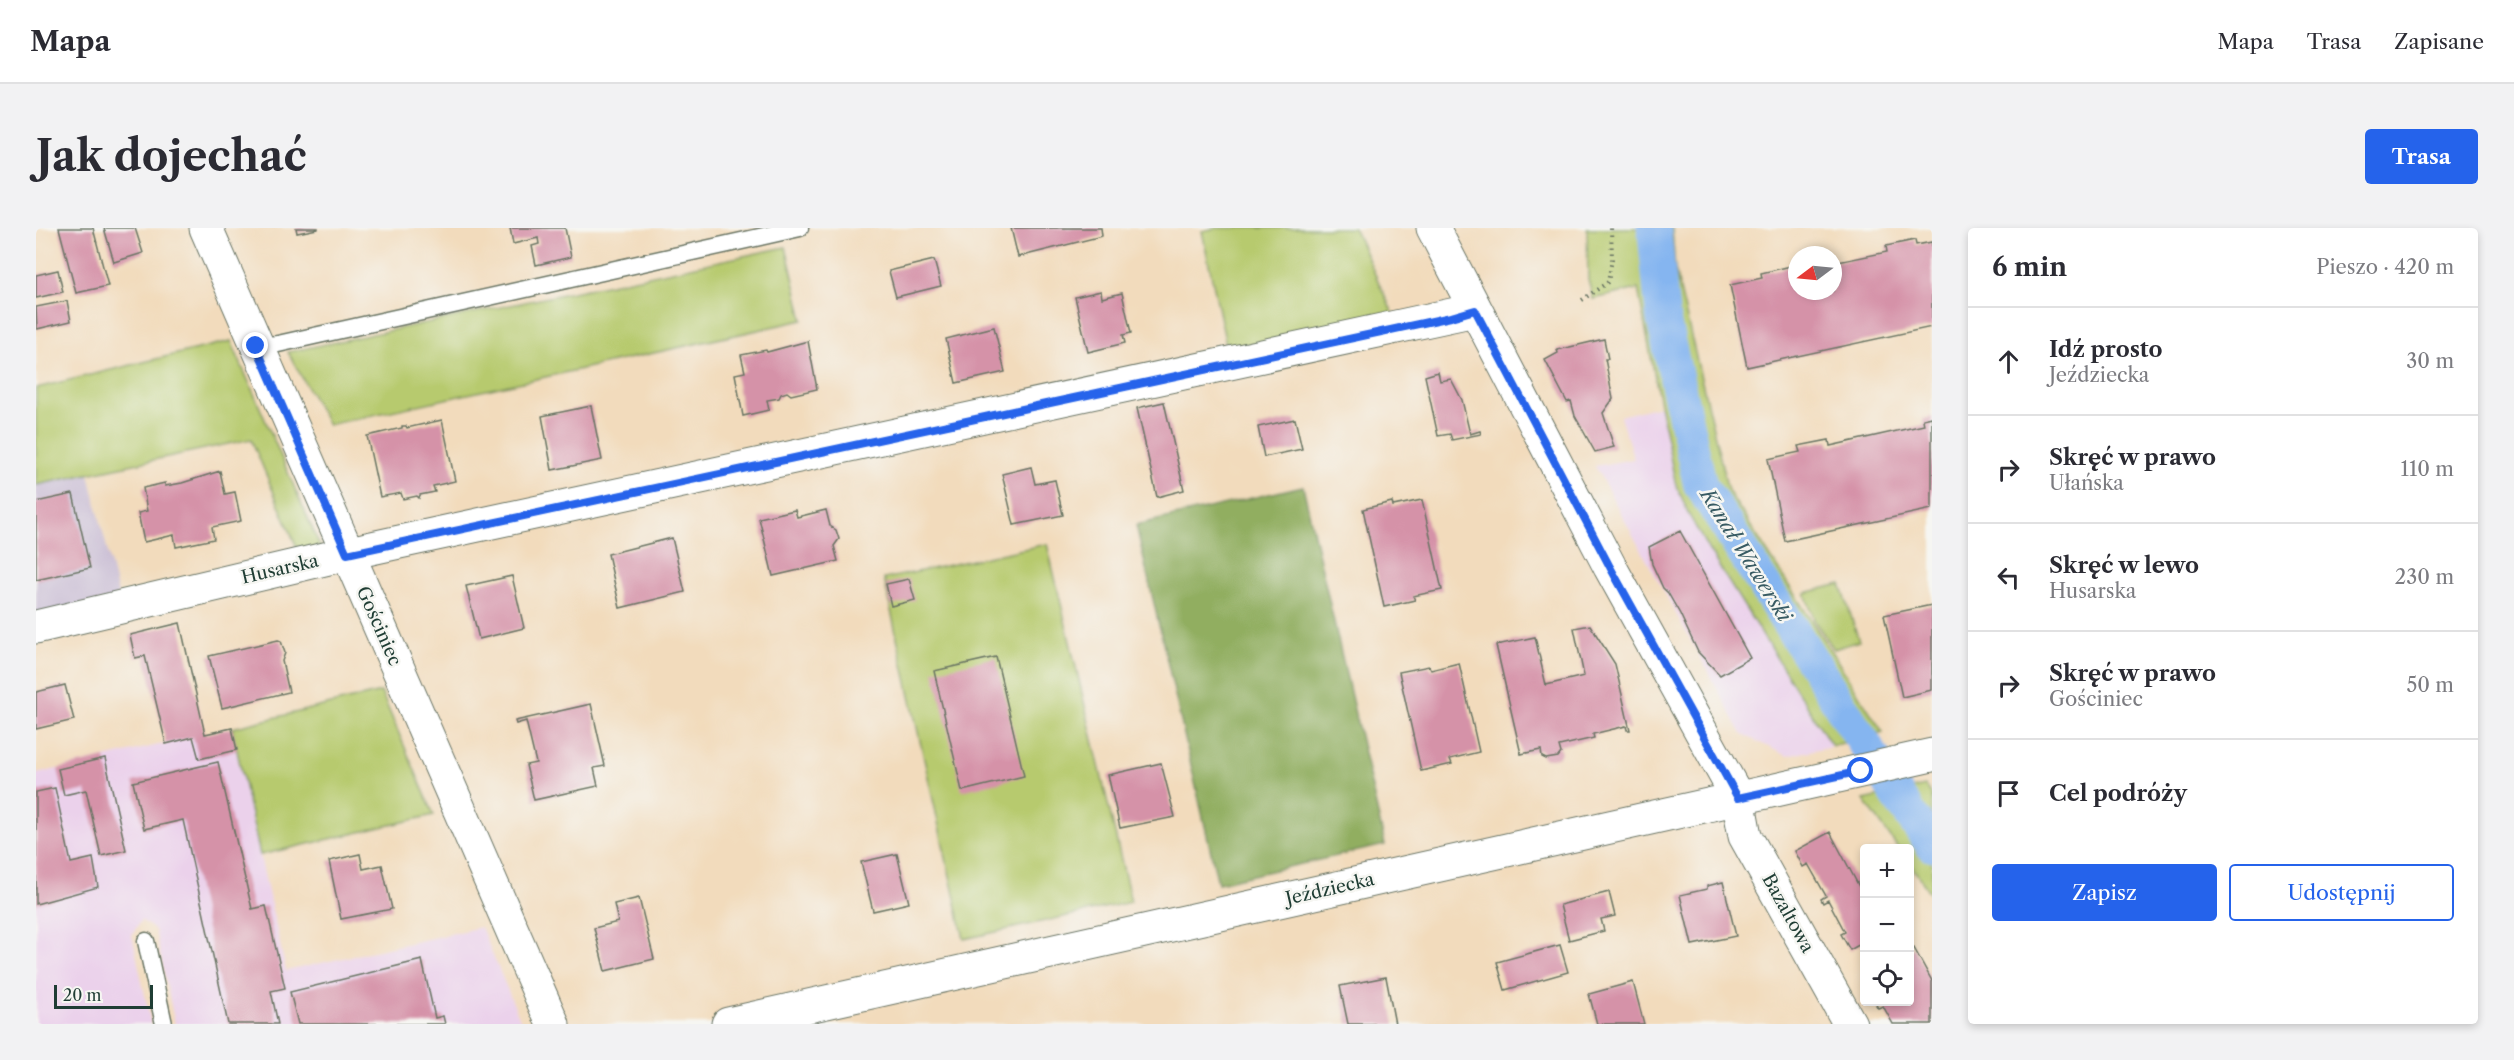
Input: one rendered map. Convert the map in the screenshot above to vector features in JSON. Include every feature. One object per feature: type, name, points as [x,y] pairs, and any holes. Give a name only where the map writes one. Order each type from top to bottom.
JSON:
[{"type":"street","name":"Gościniec","points":[[206,228],[553,1024]]},
{"type":"street","name":"Bazaltowa","points":[[1432,228],[1610,567],[1738,798],[1745,836],[1850,1024]]},
{"type":"street","name":"Husarska","points":[[36,627],[347,554],[1475,310]]},
{"type":"street","name":"Jeździecka","points":[[728,1024],[1922,758]]},
{"type":"lane","points":[[256,346],[278,344],[800,228]]},
{"type":"lane","points":[[146,941],[164,1024]]},
{"type":"path","points":[[1582,300],[1608,282],[1612,259],[1611,228]]},
{"type":"shaded area","points":[[1660,406],[1675,482],[1689,515],[1832,746],[1787,756],[1742,734],[1595,466],[1634,459],[1620,416]]},
{"type":"shaded area","points":[[89,474],[119,598],[36,616],[36,485]]},
{"type":"shaded area","points":[[231,728],[286,971],[481,927],[522,1024],[175,1024],[155,930],[141,920],[132,935],[151,1024],[36,1024],[36,774]]},
{"type":"green space","points":[[1216,228],[1354,228],[1395,318],[1228,354],[1202,231]]},
{"type":"green space","points":[[1587,228],[1672,228],[1675,269],[1728,491],[1883,732],[1832,746],[1708,549],[1689,515],[1675,482],[1638,289],[1593,299],[1588,280]]},
{"type":"green space","points":[[786,247],[803,320],[328,425],[288,352]]},
{"type":"green space","points":[[231,341],[322,551],[301,557],[251,439],[36,485],[36,388]]},
{"type":"green space","points":[[1303,486],[1385,845],[1218,883],[1136,525]]},
{"type":"green space","points":[[1047,544],[1131,902],[964,939],[884,579]]},
{"type":"green space","points":[[1841,584],[1859,641],[1834,649],[1815,622],[1805,593]]},
{"type":"green space","points":[[381,692],[434,815],[260,855],[232,728]]},
{"type":"green space","points":[[1925,786],[1932,796],[1932,896],[1914,870],[1914,844],[1895,844],[1864,800]]},
{"type":"building","points":[[59,228],[93,228],[108,286],[76,293]]},
{"type":"building","points":[[104,228],[135,228],[143,253],[114,262]]},
{"type":"building","points":[[296,228],[318,228],[318,229],[297,233]]},
{"type":"building","points":[[510,228],[565,228],[571,257],[536,265],[532,246],[539,244],[538,238],[513,244]]},
{"type":"building","points":[[1011,228],[1101,228],[1102,236],[1018,257]]},
{"type":"building","points":[[1915,240],[1916,245],[1932,242],[1932,327],[1747,367],[1730,285],[1762,278],[1761,273],[1788,267],[1788,300],[1842,300],[1842,261],[1887,252],[1886,246]]},
{"type":"building","points":[[934,260],[941,286],[896,297],[889,271]]},
{"type":"building","points":[[58,270],[63,292],[36,298],[36,275]]},
{"type":"building","points":[[1101,291],[1102,298],[1122,293],[1131,333],[1123,335],[1125,343],[1088,352],[1075,297]]},
{"type":"building","points":[[67,301],[71,321],[37,329],[36,307]]},
{"type":"building","points":[[994,327],[1005,372],[956,383],[946,339]]},
{"type":"building","points":[[1604,339],[1608,359],[1605,359],[1613,399],[1603,413],[1614,447],[1595,452],[1575,416],[1571,401],[1567,402],[1545,360],[1558,353],[1557,350]]},
{"type":"building","points":[[808,341],[817,389],[791,395],[787,392],[781,394],[779,398],[767,400],[769,410],[743,416],[735,374],[745,372],[741,355],[766,350],[767,352]]},
{"type":"building","points":[[1438,372],[1440,381],[1451,379],[1462,400],[1470,434],[1480,431],[1481,434],[1452,440],[1450,434],[1438,436],[1425,376]]},
{"type":"building","points":[[1164,402],[1184,490],[1157,497],[1137,408]]},
{"type":"building","points":[[591,406],[602,460],[552,470],[542,416]]},
{"type":"building","points":[[1932,417],[1932,509],[1785,541],[1768,459],[1800,452],[1798,446],[1829,440],[1830,446],[1924,425],[1923,419]]},
{"type":"building","points":[[1295,419],[1302,449],[1264,457],[1258,427]]},
{"type":"building","points":[[442,420],[455,481],[433,486],[435,492],[420,495],[419,498],[417,496],[403,499],[401,493],[380,497],[367,436],[402,428],[402,426],[407,428]]},
{"type":"building","points":[[1031,467],[1035,484],[1055,480],[1063,515],[1014,525],[1002,474]]},
{"type":"building","points":[[220,471],[225,494],[235,492],[241,521],[212,527],[214,539],[176,547],[174,535],[144,542],[138,513],[147,511],[143,488],[165,483],[165,486],[182,483]]},
{"type":"building","points":[[73,494],[90,568],[36,580],[36,502]]},
{"type":"building","points":[[1422,500],[1442,590],[1413,596],[1415,600],[1384,607],[1363,509],[1392,502],[1393,506]]},
{"type":"building","points":[[795,510],[797,517],[826,510],[830,526],[836,530],[839,539],[834,546],[838,561],[773,576],[759,518]]},
{"type":"building","points":[[1680,531],[1750,658],[1720,675],[1698,652],[1652,564],[1649,547]]},
{"type":"building","points":[[672,538],[685,592],[620,608],[608,554]]},
{"type":"building","points":[[512,576],[524,628],[479,639],[466,586]]},
{"type":"building","points":[[909,579],[915,600],[891,606],[886,584]]},
{"type":"building","points":[[1932,605],[1932,690],[1902,697],[1884,615]]},
{"type":"building","points":[[180,623],[205,734],[232,728],[237,750],[199,759],[193,737],[166,744],[145,656],[135,658],[130,635]]},
{"type":"building","points":[[1590,625],[1615,664],[1630,730],[1627,730],[1626,726],[1593,734],[1594,738],[1559,746],[1561,753],[1558,757],[1546,759],[1542,757],[1541,750],[1521,754],[1496,645],[1535,637],[1546,685],[1584,676],[1574,628]]},
{"type":"building","points":[[281,641],[285,653],[282,661],[289,692],[222,708],[209,656]]},
{"type":"building","points":[[996,657],[1024,776],[962,791],[934,671]]},
{"type":"building","points":[[1459,663],[1479,752],[1450,759],[1452,764],[1421,771],[1399,672],[1429,666],[1431,670]]},
{"type":"building","points":[[65,685],[74,720],[36,729],[36,692]]},
{"type":"building","points":[[591,704],[605,766],[594,768],[598,786],[534,800],[526,765],[536,763],[526,721],[516,724],[515,721]]},
{"type":"building","points":[[105,758],[126,850],[101,856],[86,790],[64,795],[58,769]]},
{"type":"building","points":[[218,762],[252,909],[266,906],[285,988],[271,991],[278,1024],[228,1024],[183,820],[144,829],[133,782]]},
{"type":"building","points":[[1161,763],[1175,817],[1120,828],[1108,775]]},
{"type":"building","points":[[55,788],[71,863],[93,858],[98,887],[36,904],[36,792]]},
{"type":"building","points":[[1830,832],[1860,888],[1860,944],[1850,950],[1841,934],[1845,932],[1828,900],[1823,903],[1821,899],[1826,896],[1808,864],[1803,867],[1795,851]]},
{"type":"building","points":[[360,854],[363,869],[382,865],[392,909],[341,919],[329,861]]},
{"type":"building","points":[[897,854],[909,903],[873,911],[861,862]]},
{"type":"building","points":[[1723,882],[1736,936],[1692,945],[1680,895],[1707,889],[1707,886]]},
{"type":"building","points":[[1609,892],[1615,916],[1601,919],[1604,931],[1569,940],[1560,905]]},
{"type":"building","points":[[639,898],[654,959],[605,971],[594,928],[618,922],[614,904]]},
{"type":"building","points":[[1560,945],[1568,972],[1505,990],[1497,962]]},
{"type":"building","points":[[1914,948],[1932,981],[1932,1024],[1893,1024],[1883,1006],[1914,1006]]},
{"type":"building","points":[[422,960],[435,1018],[443,1016],[445,1024],[298,1024],[290,992]]},
{"type":"building","points":[[1386,977],[1395,1024],[1348,1024],[1340,986]]},
{"type":"building","points":[[1633,982],[1644,1024],[1597,1024],[1589,994]]},
{"type":"waterway","name":"Kanał Wawerski","points":[[1654,228],[1663,318],[1700,484],[1897,795],[1932,845]]},
{"type":"route","points":[[256,346],[347,554],[1475,310],[1610,567],[1738,798],[1861,771]]}]
